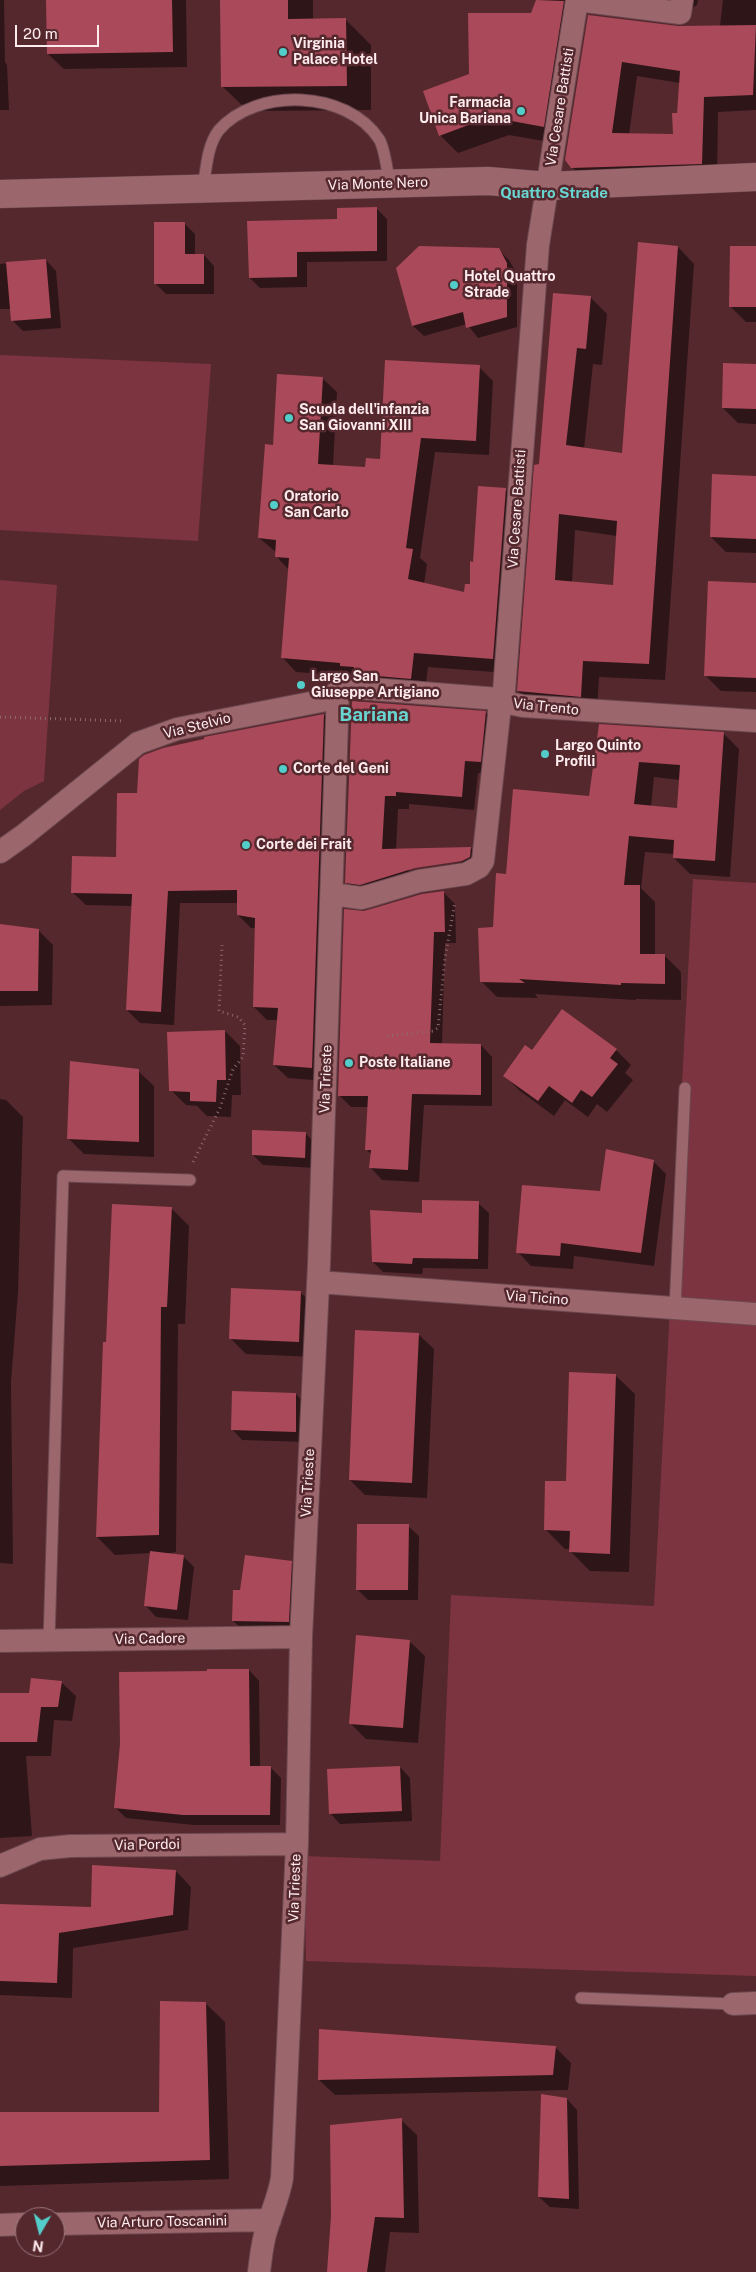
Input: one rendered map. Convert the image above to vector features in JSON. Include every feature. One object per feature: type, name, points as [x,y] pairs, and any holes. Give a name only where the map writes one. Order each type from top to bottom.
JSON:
[{"type":"street","points":[[577,0],[680,13],[682,0]]},
{"type":"street","name":"Via Cesare Battisti","points":[[332,894],[361,898],[418,881],[454,876],[473,871],[483,861],[499,715],[499,699],[504,691],[538,245],[577,0]]},
{"type":"street","name":"Via Monte Nero","points":[[0,194],[488,181],[548,186],[756,176]]},
{"type":"street","name":"Via Trento","points":[[338,691],[351,686],[499,699],[508,704],[542,707],[756,721]]},
{"type":"street","name":"Via Stelvio","points":[[0,852],[24,835],[138,743],[177,728],[326,700],[338,691]]},
{"type":"street","name":"Via Trieste","points":[[259,2272],[261,2251],[278,2198],[282,2178],[297,1844],[301,1637],[318,1282],[338,691]]},
{"type":"street","name":"Via Ticino","points":[[318,1282],[756,1314]]},
{"type":"street","name":"Via Cadore","points":[[0,1641],[301,1637]]},
{"type":"street","name":"Via Pordoi","points":[[0,1866],[40,1849],[70,1846],[297,1844]]},
{"type":"street","points":[[733,2004],[756,2002]]},
{"type":"street","name":"Via Arturo Toscanini","points":[[65,2224],[270,2220]]},
{"type":"street","points":[[0,2225],[15,2224]]},
{"type":"lane","points":[[203,189],[210,149],[219,131],[253,107],[277,100],[302,98],[339,108],[363,122],[380,140],[390,184]]},
{"type":"lane","points":[[675,1309],[685,1088]]},
{"type":"lane","points":[[49,1641],[63,1176],[190,1180]]},
{"type":"lane","points":[[581,1998],[733,2004]]},
{"type":"path","points":[[0,717],[132,721]]},
{"type":"path","points":[[387,1036],[433,1031],[438,1028],[445,958],[455,906],[454,876]]},
{"type":"path","points":[[190,1180],[192,1164],[220,1108],[233,1070],[243,1057],[245,1025],[238,1017],[219,1011],[222,945]]},
{"type":"shaded area","points":[[0,355],[211,364],[198,541],[0,530]]},
{"type":"shaded area","points":[[0,580],[57,585],[44,781],[24,791],[0,810]]},
{"type":"shaded area","points":[[693,879],[756,883],[756,1976],[306,1961],[304,1856],[440,1861],[451,1595],[654,1606]]},
{"type":"building","points":[[46,0],[172,0],[173,52],[47,54]]},
{"type":"building","name":"Virginia Palace Hotel","points":[[220,0],[288,0],[288,19],[346,18],[347,86],[221,87]]},
{"type":"building","points":[[536,0],[564,1],[544,127],[490,117],[439,136],[423,91],[469,74],[468,13],[531,13]]},
{"type":"building","points":[[588,15],[678,26],[756,25],[753,95],[704,97],[702,164],[571,168],[565,160]],"holes":[[[622,62],[680,71],[677,113],[672,113],[673,134],[612,133]]]},
{"type":"building","points":[[377,207],[377,251],[297,252],[297,277],[249,278],[247,221],[337,219],[337,208]]},
{"type":"building","points":[[154,222],[185,222],[185,254],[204,254],[204,284],[154,284]]},
{"type":"building","points":[[638,242],[678,246],[649,664],[583,661],[581,697],[517,691],[534,465],[539,464],[553,293],[591,296],[586,349],[577,348],[566,445],[622,453]],"holes":[[[559,514],[617,521],[613,585],[555,580]]]},
{"type":"building","name":"Hotel Quattro Strade","points":[[419,246],[499,248],[507,263],[507,317],[466,328],[463,312],[412,326],[396,268]]},
{"type":"building","points":[[730,246],[756,246],[756,307],[729,307]]},
{"type":"building","points":[[46,259],[51,318],[11,321],[6,262]]},
{"type":"building","points":[[385,360],[480,365],[476,441],[421,438],[406,548],[413,549],[408,579],[464,592],[465,584],[470,584],[470,561],[473,562],[478,486],[506,488],[493,659],[414,653],[411,679],[354,674],[354,667],[340,666],[340,663],[281,658],[289,558],[275,557],[276,540],[258,538],[265,444],[273,445],[277,374],[323,377],[318,464],[365,467],[366,458],[380,459]]},
{"type":"building","points":[[723,363],[756,364],[756,409],[722,408]]},
{"type":"building","points":[[712,474],[756,476],[756,539],[710,537]]},
{"type":"building","points":[[708,581],[756,583],[756,678],[704,676]]},
{"type":"building","points":[[352,701],[486,711],[481,762],[465,761],[462,797],[396,792],[396,796],[385,796],[382,849],[471,847],[470,857],[462,861],[415,868],[360,885],[345,883]]},
{"type":"building","points":[[324,714],[312,1068],[273,1065],[278,1008],[253,1007],[255,918],[237,915],[237,890],[168,891],[161,1012],[126,1010],[132,894],[71,893],[72,856],[116,857],[117,793],[137,793],[139,759],[144,755],[163,748],[204,739],[204,737]]},
{"type":"building","points":[[599,724],[724,732],[715,861],[673,858],[674,840],[629,836],[624,885],[640,885],[640,954],[665,954],[665,984],[621,983],[621,985],[519,979],[525,983],[480,982],[478,928],[493,927],[496,873],[506,874],[513,789],[589,796]],"holes":[[[639,762],[680,765],[677,808],[634,804]]]},
{"type":"building","points":[[444,891],[445,932],[434,932],[430,1043],[481,1044],[481,1095],[412,1094],[408,1170],[369,1168],[371,1150],[365,1150],[368,1096],[338,1096],[344,909],[364,911],[422,894]]},
{"type":"building","points":[[0,924],[39,929],[38,991],[0,991]]},
{"type":"building","points":[[562,1009],[617,1049],[610,1058],[618,1064],[592,1097],[581,1090],[572,1103],[549,1086],[538,1101],[503,1076],[525,1045],[532,1050]]},
{"type":"building","points":[[225,1030],[226,1080],[217,1080],[216,1102],[190,1101],[190,1092],[169,1091],[167,1032]]},
{"type":"building","points":[[70,1061],[139,1069],[139,1142],[67,1139]]},
{"type":"building","points":[[252,1130],[306,1132],[305,1158],[252,1155]]},
{"type":"building","points":[[606,1149],[654,1160],[641,1253],[561,1243],[560,1256],[516,1253],[522,1185],[600,1191]]},
{"type":"building","points":[[422,1200],[479,1201],[478,1259],[413,1258],[412,1264],[372,1262],[370,1210],[422,1213]]},
{"type":"building","points":[[112,1204],[172,1207],[167,1307],[161,1307],[159,1535],[96,1537],[103,1342],[106,1342]]},
{"type":"building","points":[[231,1288],[301,1291],[299,1342],[229,1339]]},
{"type":"building","points":[[355,1330],[419,1333],[412,1483],[349,1480]]},
{"type":"building","points":[[569,1372],[616,1374],[610,1554],[569,1552],[570,1531],[544,1530],[545,1481],[566,1481]]},
{"type":"building","points":[[232,1391],[296,1393],[296,1432],[231,1430]]},
{"type":"building","points":[[357,1524],[409,1524],[408,1590],[356,1590]]},
{"type":"building","points":[[150,1551],[184,1555],[177,1610],[144,1606]]},
{"type":"building","points":[[245,1555],[292,1561],[289,1622],[232,1621],[233,1590],[240,1590]]},
{"type":"building","points":[[356,1635],[410,1640],[403,1728],[349,1724]]},
{"type":"building","points":[[207,1669],[249,1669],[250,1766],[271,1766],[270,1815],[183,1815],[114,1808],[120,1744],[119,1672],[207,1671]]},
{"type":"building","points":[[31,1678],[62,1681],[58,1707],[41,1707],[37,1742],[0,1742],[0,1693],[29,1693]]},
{"type":"building","points":[[400,1766],[402,1811],[329,1814],[327,1769]]},
{"type":"building","points":[[92,1865],[176,1870],[173,1915],[59,1933],[57,1983],[0,1981],[0,1904],[91,1907]]},
{"type":"building","points":[[160,2001],[206,2002],[210,2160],[0,2166],[0,2112],[159,2112]]},
{"type":"building","points":[[319,2029],[556,2046],[553,2075],[318,2080]]},
{"type":"building","points":[[541,2094],[567,2098],[569,2199],[538,2197]]},
{"type":"building","points":[[402,2118],[404,2218],[375,2217],[367,2272],[327,2272],[331,2216],[330,2125]]},
{"type":"place","name":"Virginia Palace Hotel","points":[[283,52]]},
{"type":"place","name":"Farmacia Unica Bariana","points":[[521,111]]},
{"type":"place","name":"Hotel Quattro Strade","points":[[454,285]]},
{"type":"place","name":"Scuola dell'infanzia San Giovanni XIII","points":[[289,418]]},
{"type":"place","name":"Oratorio San Carlo","points":[[274,505]]},
{"type":"place","name":"Largo San Giuseppe Artigiano","points":[[301,685]]},
{"type":"place","name":"Largo Quinto Profili","points":[[545,754]]},
{"type":"place","name":"Corte del Geni","points":[[283,769]]},
{"type":"place","name":"Corte dei Frait","points":[[246,845]]},
{"type":"place","name":"Poste Italiane","points":[[349,1063]]},
{"type":"district","name":"Quattro Strade","points":[[554,193]]},
{"type":"district","name":"Bariana","points":[[374,715]]}]
